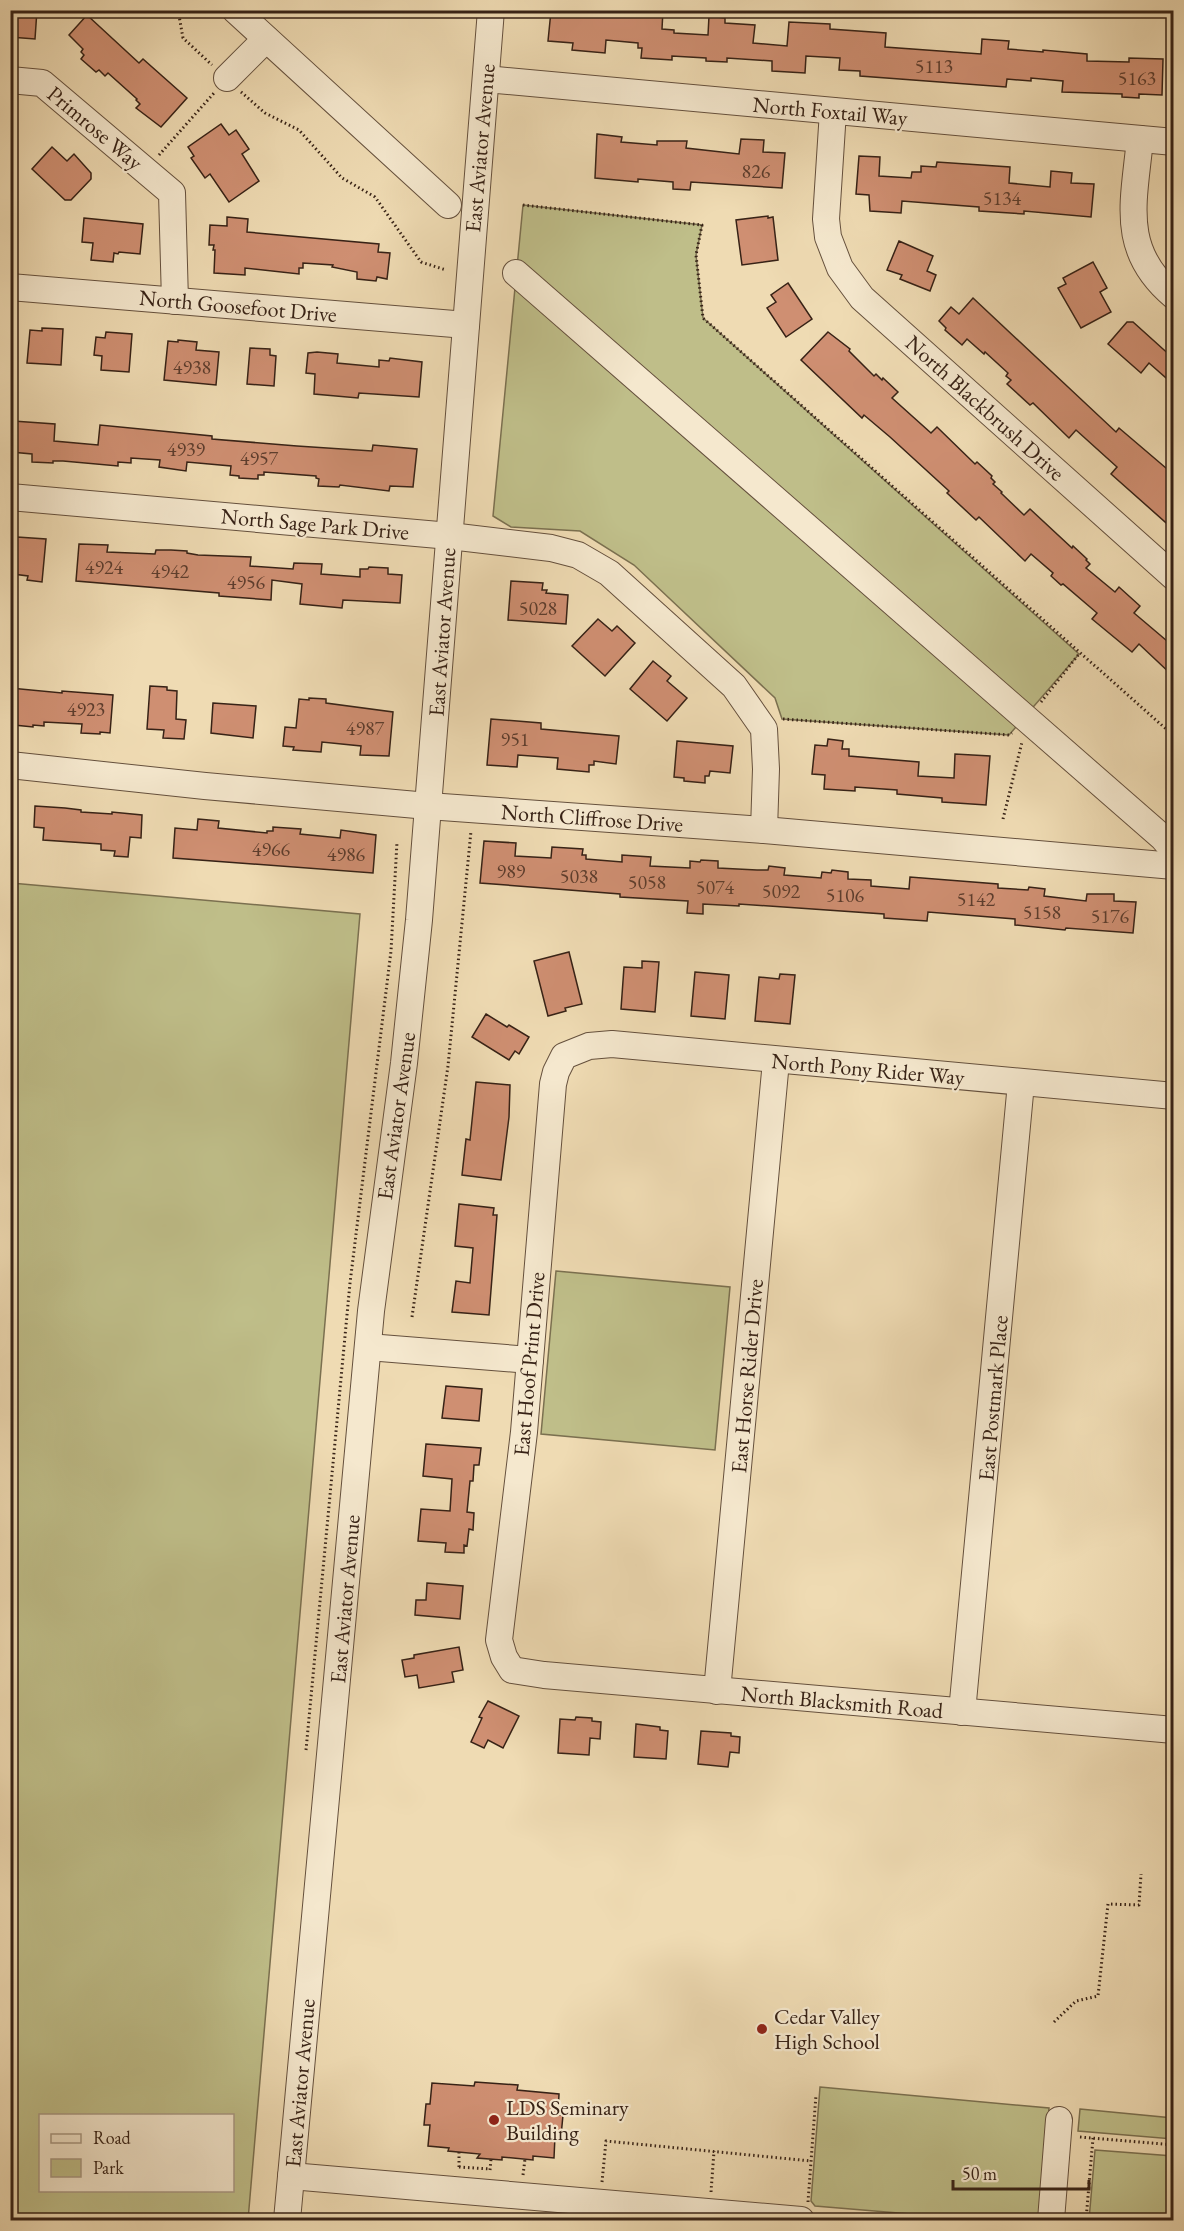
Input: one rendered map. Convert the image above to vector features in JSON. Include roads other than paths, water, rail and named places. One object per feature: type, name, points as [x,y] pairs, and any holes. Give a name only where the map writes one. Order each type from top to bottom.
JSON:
[{"type":"street","points":[[235,10],[448,205]]},
{"type":"street","name":"East Aviator Avenue","points":[[287,2220],[368,1347],[381,1225],[411,1007],[491,10]]},
{"type":"street","points":[[227,78],[266,39]]},
{"type":"street","name":"North Foxtail Way","points":[[486,79],[1173,142]]},
{"type":"street","name":"Primrose Way","points":[[10,80],[42,83],[172,194],[175,301]]},
{"type":"street","name":"North Blackbrush Drive","points":[[833,111],[826,219],[828,237],[840,268],[862,298],[1173,577]]},
{"type":"street","points":[[1140,139],[1133,210],[1135,239],[1145,265],[1162,287],[1173,296]]},
{"type":"street","points":[[516,273],[1163,838],[1173,851]]},
{"type":"street","name":"North Goosefoot Drive","points":[[10,287],[466,325]]},
{"type":"street","name":"North Sage Park Drive","points":[[10,497],[450,536],[578,555],[609,573],[773,724],[766,769],[764,830]]},
{"type":"street","name":"North Cliffrose Drive","points":[[10,765],[205,786],[428,806],[764,830],[1173,866]]},
{"type":"street","name":"North Pony Rider Way","points":[[564,1056],[589,1047],[612,1044],[1173,1096]]},
{"type":"street","name":"East Hoof Print Drive","points":[[512,1670],[504,1658],[500,1634],[530,1360],[553,1084],[564,1056]]},
{"type":"street","name":"East Horse Rider Drive","points":[[717,1691],[776,1060]]},
{"type":"street","name":"East Postmark Place","points":[[962,1712],[1021,1083]]},
{"type":"street","points":[[368,1347],[530,1360]]},
{"type":"street","name":"North Blacksmith Road","points":[[512,1670],[717,1691],[1173,1730]]},
{"type":"street","points":[[1051,2220],[1066,2128]]},
{"type":"street","points":[[291,2176],[804,2212]]},
{"type":"place","name":"Cedar Valley High School","points":[[762,2029]]},
{"type":"place","name":"LDS Seminary Building","points":[[494,2120]]}]
